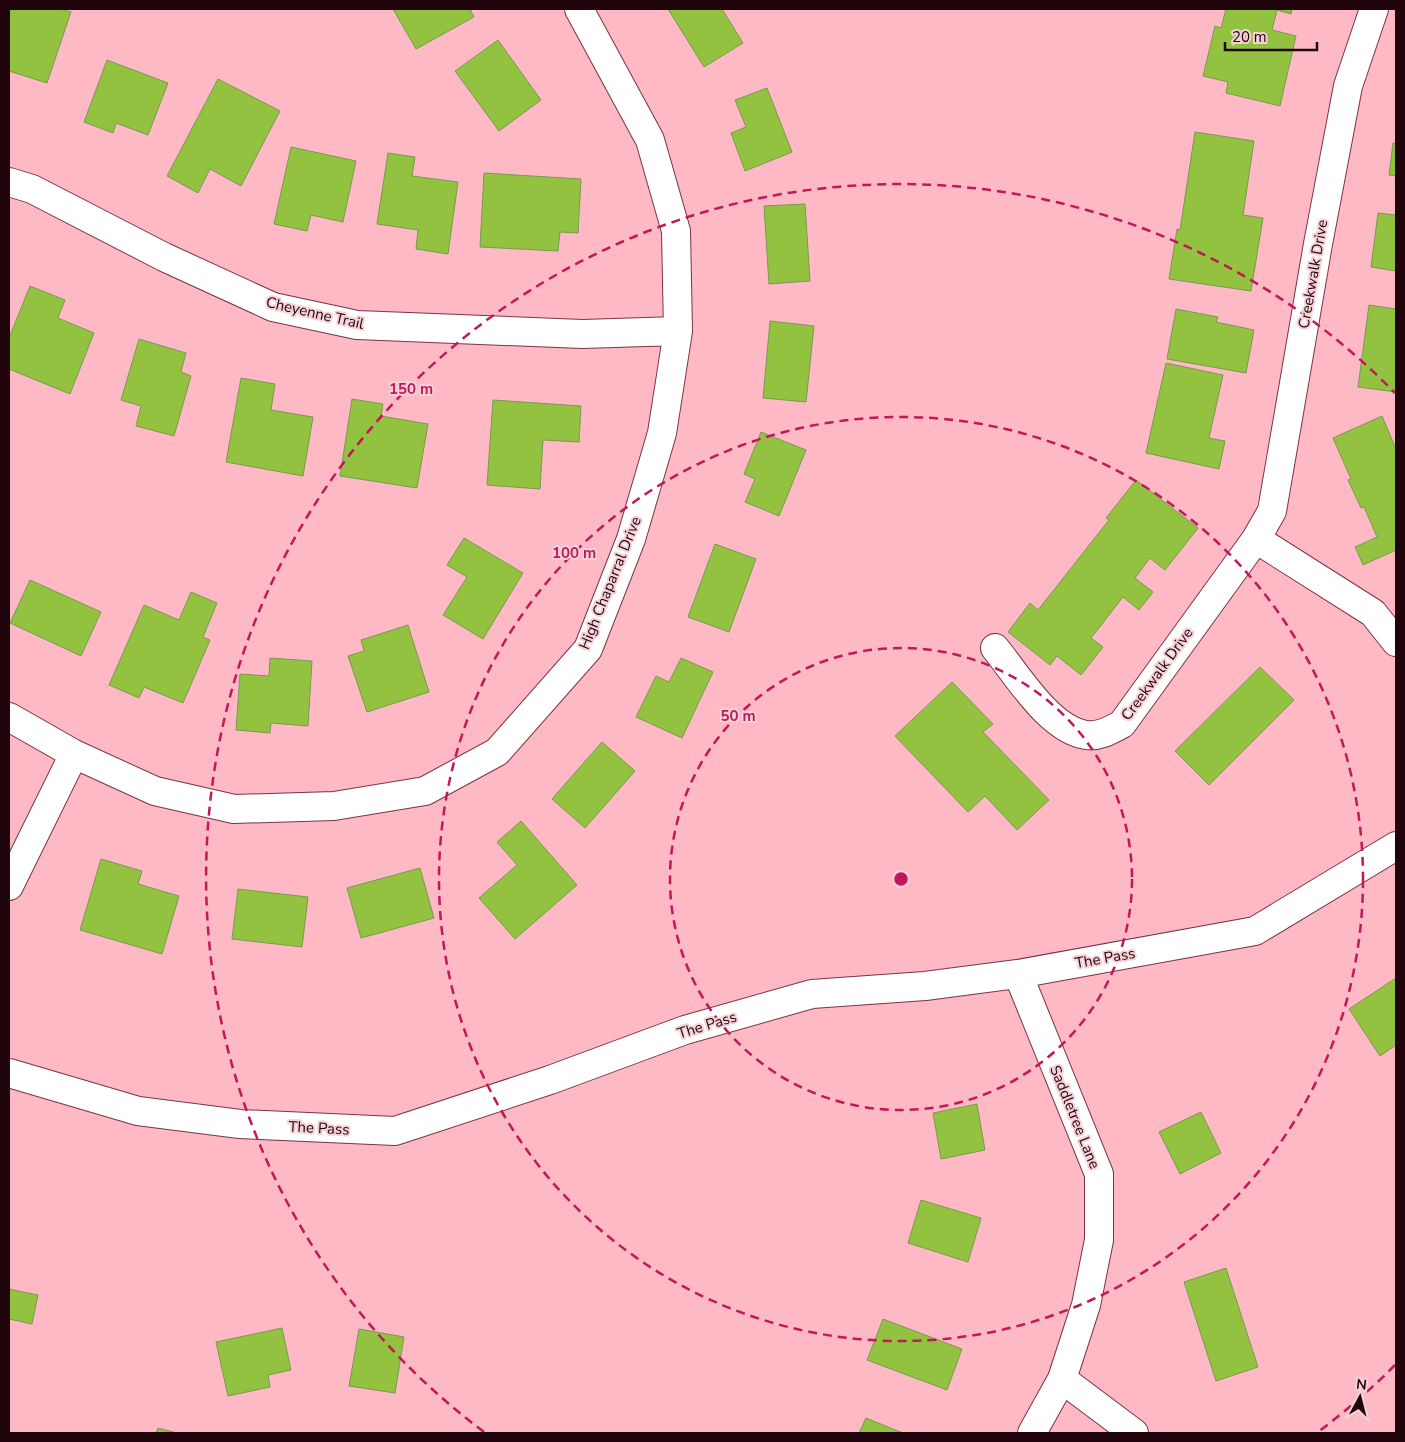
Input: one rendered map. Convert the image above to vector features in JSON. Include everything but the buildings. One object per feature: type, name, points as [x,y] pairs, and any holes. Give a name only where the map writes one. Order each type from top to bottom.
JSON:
[{"type":"street","name":"High Chaparral Drive","points":[[9,717],[74,754],[155,791],[234,809],[334,806],[425,792],[497,752],[588,649],[631,540],[662,433],[678,331],[676,231],[650,140],[579,9]]},
{"type":"street","name":"Creekwalk Drive","points":[[995,648],[1042,707],[1063,727],[1087,735],[1108,733],[1122,724],[1256,539],[1274,504],[1318,244],[1346,95],[1374,9]]},
{"type":"street","name":"Cheyenne Trail","points":[[9,182],[32,189],[164,257],[273,307],[357,325],[582,334],[678,331]]},
{"type":"street","points":[[1256,539],[1373,613],[1396,642]]},
{"type":"street","points":[[9,886],[74,754]]},
{"type":"street","name":"The Pass","points":[[9,1073],[138,1111],[240,1124],[395,1131],[550,1080],[686,1030],[812,994],[925,986],[1018,974],[1256,930],[1396,846]]},
{"type":"street","name":"Saddletree Lane","points":[[1018,974],[1098,1174],[1100,1240],[1086,1305],[1062,1379],[1032,1433]]},
{"type":"street","points":[[1062,1379],[1134,1433]]}]
